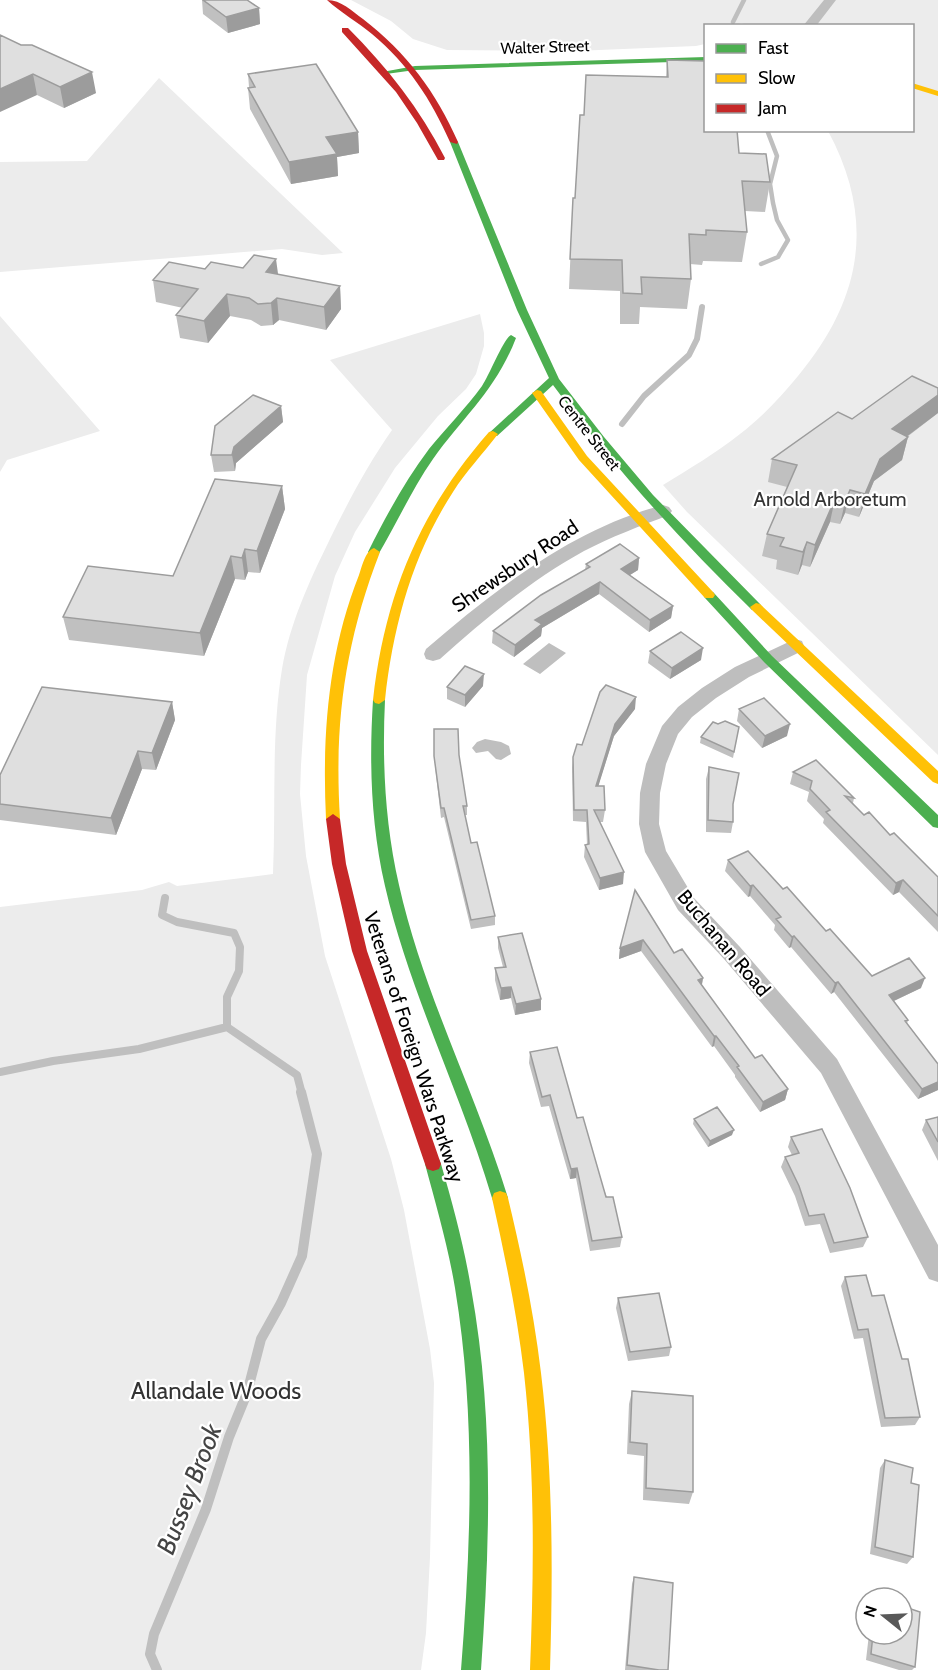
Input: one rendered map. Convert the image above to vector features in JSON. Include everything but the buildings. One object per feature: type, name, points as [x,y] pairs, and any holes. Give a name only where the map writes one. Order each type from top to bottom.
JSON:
[{"type":"main road","name":"Centre Street","points":[[329,11],[381,35],[415,68],[430,90],[445,119],[522,310],[554,379],[591,432],[733,585],[795,646],[912,775],[938,823]]},
{"type":"main road","name":"Centre Street","points":[[329,11],[386,72],[430,137],[445,169]]},
{"type":"main road","name":"Walter Street","points":[[386,72],[415,68],[704,59]]},
{"type":"main road","points":[[914,87],[938,94]]},
{"type":"main road","name":"Veterans of Foreign Wars Parkway","points":[[471,1670],[478,1583],[480,1461],[472,1357],[464,1294],[455,1246],[430,1153],[375,986],[351,925],[342,883],[331,796],[333,705],[344,637],[359,585],[391,516],[431,456],[489,387],[509,333],[520,358]]},
{"type":"main road","name":"Veterans of Foreign Wars Parkway","points":[[540,1670],[544,1501],[541,1440],[528,1329],[513,1252],[493,1172],[479,1129],[415,976],[390,879],[380,815],[375,753],[378,696],[387,641],[408,568],[441,502],[483,445],[535,389],[554,379]]},
{"type":"main road","name":"Centre Street","points":[[535,389],[584,458],[768,659],[912,775],[938,779]]},
{"type":"street","points":[[812,24],[830,0]]},
{"type":"street","name":"Shrewsbury Road","points":[[433,654],[498,600],[549,565],[601,536],[663,511]]},
{"type":"street","name":"Buchanan Road","points":[[795,646],[742,672],[709,693],[685,712],[669,731],[656,764],[650,793],[649,824],[656,852],[686,904],[829,1066],[938,1270]]},
{"type":"green space","name":"Arnold Arboretum","points":[[351,0],[938,0],[938,755],[687,512],[663,485],[722,448],[763,414],[798,376],[820,347],[836,318],[848,288],[855,258],[856,227],[853,196],[843,164],[828,132],[914,132],[914,24],[704,24],[704,44],[696,46],[575,51],[447,50],[413,39],[391,21]]},
{"type":"green space","points":[[159,78],[343,253],[322,255],[282,249],[0,272],[0,162],[87,161]]},
{"type":"green space","name":"Allandale Woods","points":[[480,314],[484,346],[476,374],[466,389],[438,416],[395,468],[355,532],[335,576],[307,675],[301,765],[300,794],[306,856],[325,956],[391,1159],[404,1210],[430,1349],[434,1383],[430,1557],[426,1633],[421,1670],[0,1670],[0,907],[142,890],[169,882],[177,886],[273,874],[276,720],[285,652],[307,587],[351,498],[392,430],[330,360]]},
{"type":"green space","points":[[0,316],[100,431],[7,460],[0,472]]},
{"type":"shaded area","points":[[549,643],[566,653],[540,674],[523,664]]},
{"type":"shaded area","points":[[485,739],[509,746],[511,754],[501,760],[496,759],[488,751],[476,753],[472,748],[477,742]]},
{"type":"waterway","name":"Bussey Brook","points":[[733,22],[744,0]]},
{"type":"waterway","name":"Bussey Brook","points":[[761,264],[778,257],[788,240],[777,220],[773,203],[770,184],[777,156],[768,132]]},
{"type":"waterway","name":"Bussey Brook","points":[[622,424],[644,396],[689,355],[697,339],[702,307]]},
{"type":"waterway","points":[[165,898],[162,915],[177,922],[234,933],[240,947],[239,971],[227,997],[227,1027]]},
{"type":"waterway","name":"Bussey Brook","points":[[0,1072],[53,1061],[139,1049],[227,1027]]},
{"type":"waterway","name":"Bussey Brook","points":[[227,1027],[297,1075],[302,1094]]},
{"type":"waterway","name":"Bussey Brook","points":[[157,1670],[150,1654],[154,1634],[206,1509],[229,1437],[247,1393],[261,1339],[281,1303],[302,1256],[317,1154],[301,1092]]},
{"type":"traffic: fast","points":[[386,72],[415,68],[704,59]]},
{"type":"traffic: fast","points":[[454,142],[522,310],[554,379],[493,434]]},
{"type":"traffic: fast","points":[[374,552],[401,500],[433,452],[478,399],[496,372],[511,338]]},
{"type":"traffic: fast","points":[[554,379],[649,498],[756,607]]},
{"type":"traffic: fast","points":[[709,595],[768,659],[938,823]]},
{"type":"traffic: fast","points":[[379,700],[377,781],[382,834],[392,887],[422,985],[477,1126],[500,1198]]},
{"type":"traffic: fast","points":[[433,1164],[450,1226],[463,1288],[472,1351],[477,1415],[479,1543],[471,1670]]},
{"type":"traffic: slow","points":[[914,86],[938,94]]},
{"type":"traffic: slow","points":[[537,393],[583,458],[709,595]]},
{"type":"traffic: slow","points":[[379,700],[390,628],[413,557],[447,492],[493,434]]},
{"type":"traffic: slow","points":[[333,819],[331,750],[337,683],[351,617],[374,552]]},
{"type":"traffic: slow","points":[[756,607],[938,779]]},
{"type":"traffic: slow","points":[[500,1198],[525,1315],[538,1432],[543,1551],[540,1670]]},
{"type":"traffic: jam","points":[[331,0],[372,30],[405,60],[432,96],[454,142]]},
{"type":"traffic: jam","points":[[345,30],[399,90],[432,140],[441,158]]},
{"type":"traffic: jam","points":[[333,819],[339,864],[360,951],[433,1164]]}]
